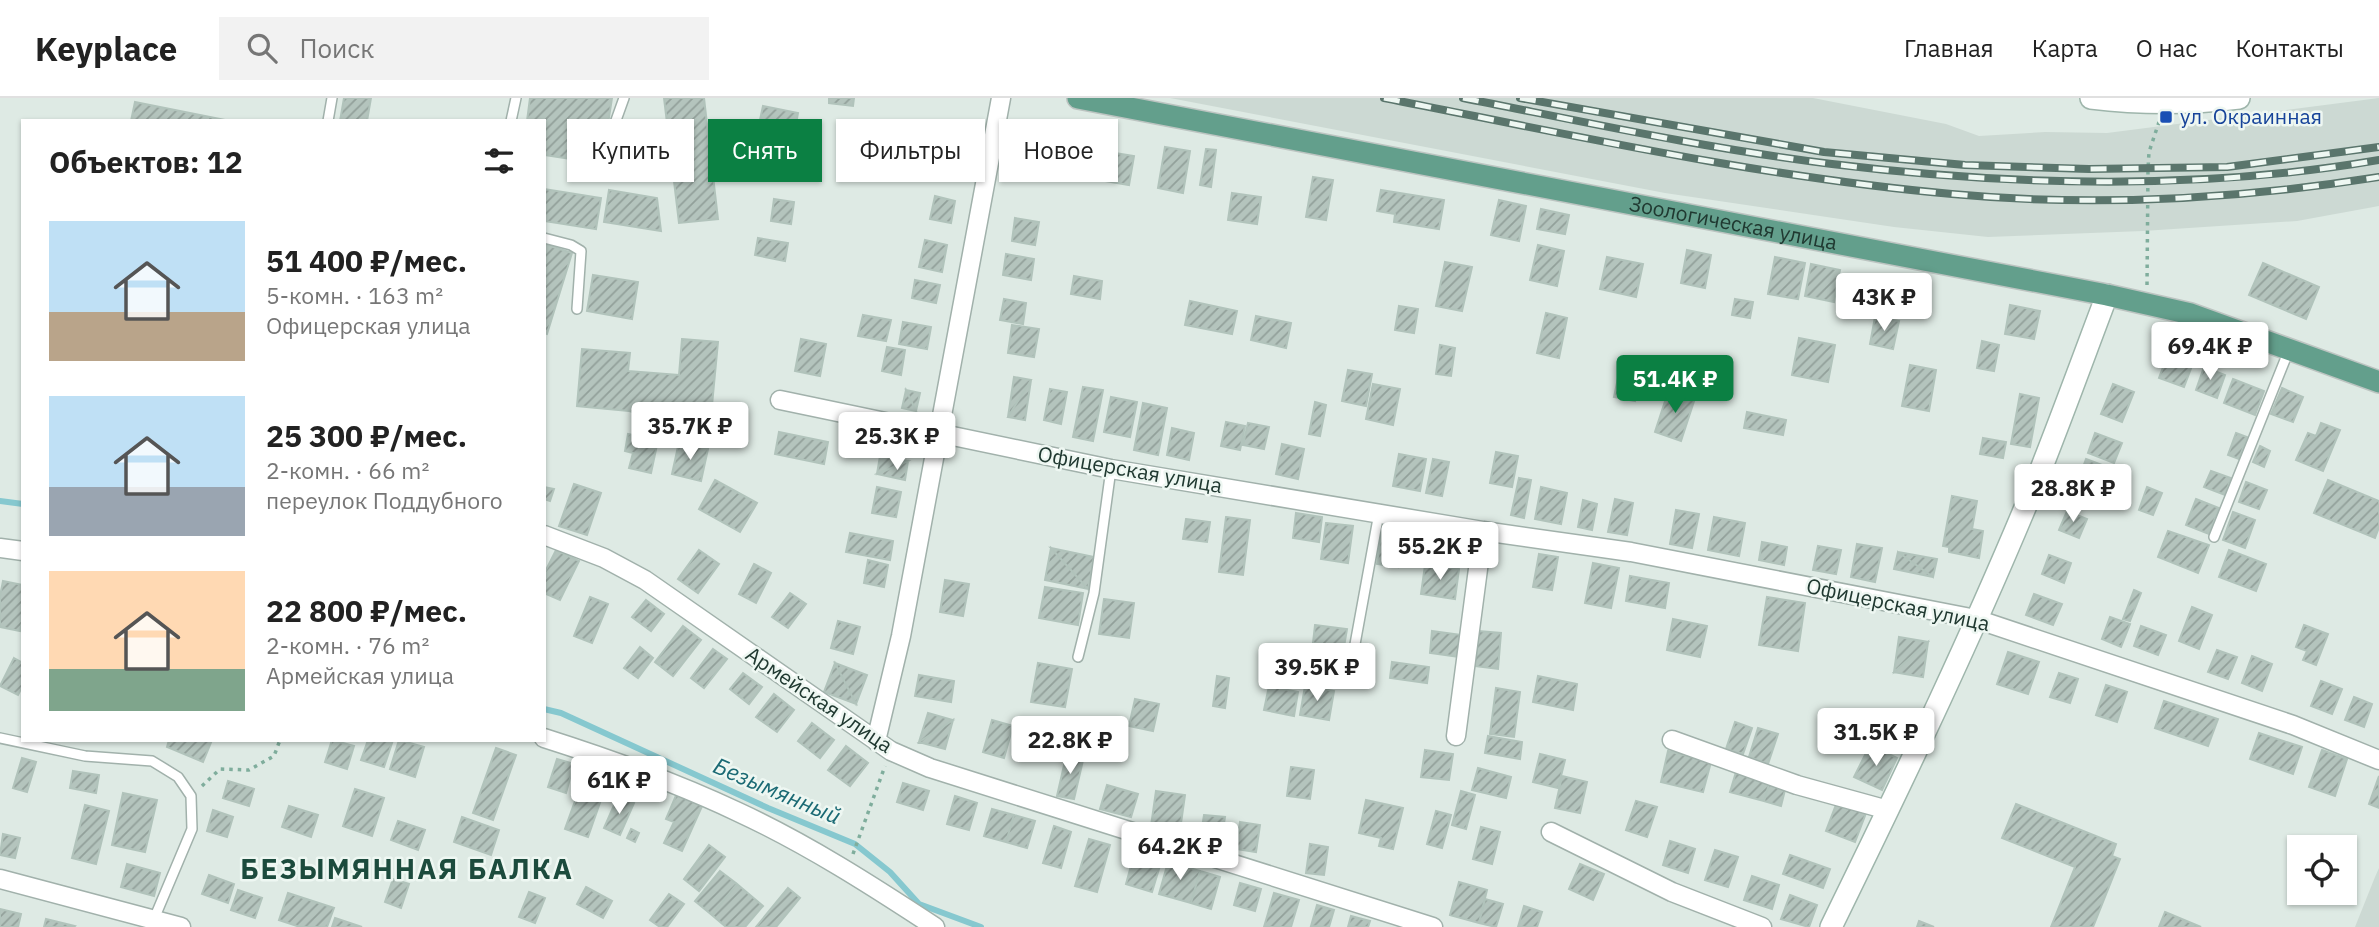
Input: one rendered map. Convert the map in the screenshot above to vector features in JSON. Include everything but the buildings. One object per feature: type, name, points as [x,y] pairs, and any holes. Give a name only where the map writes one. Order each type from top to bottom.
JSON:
[{"type":"main road","name":"Зоологическая улица","points":[[1078,98],[2107,295],[2190,314],[2379,382]]},
{"type":"main road","points":[[2091,98],[2134,103],[2239,98]]},
{"type":"main road","points":[[1831,927],[1976,619],[2041,468],[2107,295]]},
{"type":"street","points":[[883,746],[1001,98]]},
{"type":"street","name":"Офицерская улица","points":[[780,400],[1111,469],[1483,531],[1631,552],[1976,619],[2292,725],[2379,760]]},
{"type":"street","points":[[1456,736],[1483,531]]},
{"type":"street","name":"Армейская улица","points":[[546,536],[604,558],[645,580],[883,746],[930,768],[1433,927]]},
{"type":"street","points":[[0,548],[21,551]]},
{"type":"street","points":[[546,739],[629,765],[738,812],[848,870],[935,927]]},
{"type":"street","points":[[1672,740],[1797,785],[1888,810]]},
{"type":"street","points":[[1551,832],[1672,892],[1762,927]]},
{"type":"street","points":[[0,879],[181,927]]},
{"type":"lane","points":[[328,119],[332,98]]},
{"type":"lane","points":[[511,119],[516,98]]},
{"type":"lane","points":[[616,119],[624,98]]},
{"type":"lane","points":[[546,239],[571,245],[581,251],[577,309]]},
{"type":"lane","points":[[2214,537],[2289,349]]},
{"type":"lane","points":[[1078,657],[1094,593],[1111,469]]},
{"type":"lane","points":[[1351,666],[1379,513]]},
{"type":"lane","points":[[0,738],[85,756],[152,761],[178,777],[191,796],[192,829],[155,919]]},
{"type":"path","points":[[2147,304],[2149,152],[2165,103]]},
{"type":"path","points":[[191,796],[220,769],[249,770],[274,756],[280,742]]},
{"type":"path","points":[[857,840],[883,746]]},
{"type":"shaded area","points":[[1170,98],[1813,98],[1946,124],[1979,136],[2045,132],[2107,133],[2379,98],[2379,206],[2297,221],[1988,237],[1894,227],[1665,193]]},
{"type":"shaded area","points":[[2379,868],[2379,927],[2355,927],[2375,877]]},
{"type":"waterway","name":"Безымянный","points":[[0,501],[21,504]]},
{"type":"waterway","name":"Безымянный","points":[[546,709],[561,713],[768,808],[855,844],[890,872],[919,904],[981,927]]},
{"type":"railway","points":[[1384,98],[1737,166],[1880,187],[1952,194],[2059,200],[2166,199],[2273,191],[2379,177]]},
{"type":"railway","points":[[1463,98],[1739,151],[1832,164],[1969,177],[2037,181],[2175,181],[2243,177],[2379,160]]},
{"type":"railway","points":[[1520,98],[1824,152],[1965,165],[2089,169],[2227,167],[2379,147]]},
{"type":"place","name":"ул. Окраинная","points":[[2166,117]]},
{"type":"district","name":"БЕЗЫМЯННАЯ БАЛКА","points":[[407,869]]}]
